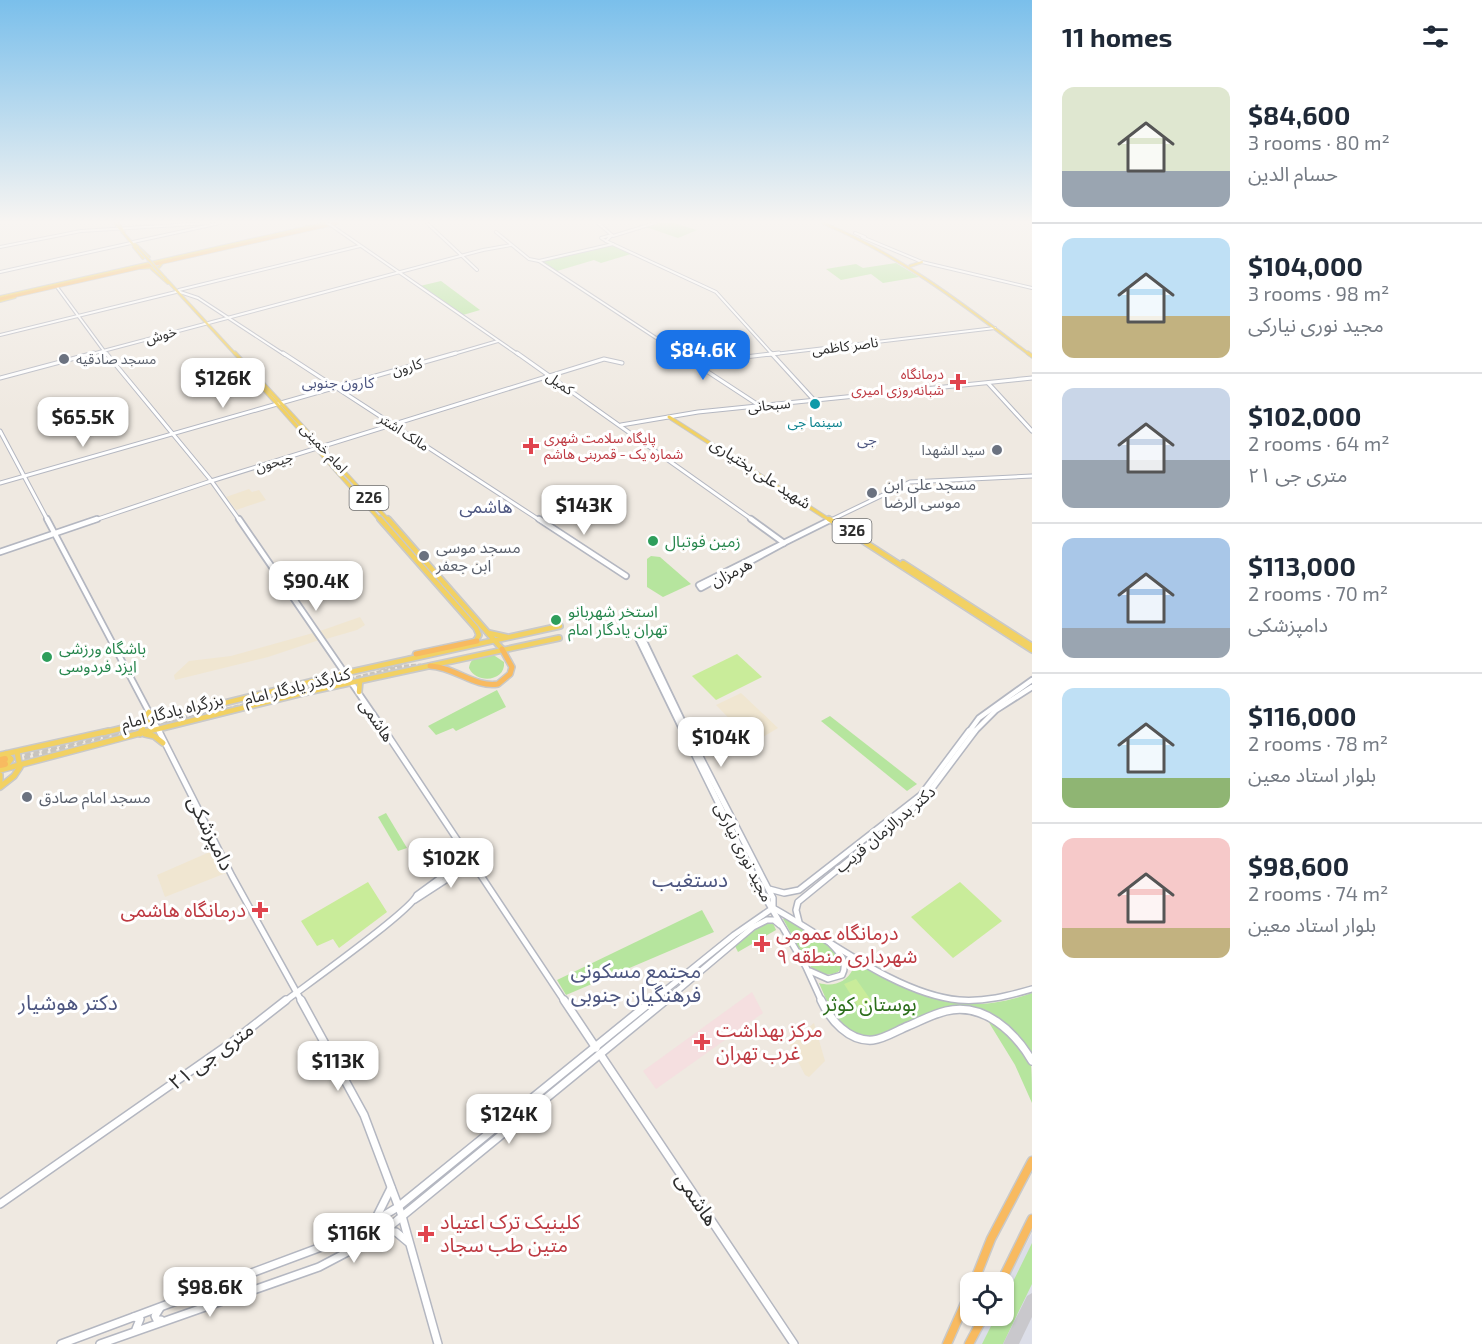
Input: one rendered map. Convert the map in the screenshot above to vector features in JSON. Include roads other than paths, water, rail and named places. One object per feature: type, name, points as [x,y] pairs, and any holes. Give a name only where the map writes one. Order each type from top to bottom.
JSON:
[{"type":"highway","points":[[1,298],[55,286]]},
{"type":"highway","points":[[414,655],[477,640]]},
{"type":"highway","points":[[430,666],[456,671],[478,684],[493,684],[506,679],[512,670],[512,662],[502,649]]},
{"type":"highway","points":[[978,1272],[991,1239],[1032,1161]]},
{"type":"highway","points":[[1006,1272],[1032,1219]]},
{"type":"highway","points":[[947,1344],[960,1319]]},
{"type":"highway","points":[[969,1344],[979,1326]]},
{"type":"main road","points":[[1,298],[53,286]]},
{"type":"main road","points":[[1,298],[64,286]]},
{"type":"main road","name":"امام خمینی","points":[[173,286],[280,404]]},
{"type":"main road","points":[[0,335],[200,286]]},
{"type":"main road","name":"خوش","points":[[0,378],[347,286]]},
{"type":"main road","name":"کمیل","points":[[418,286],[621,425],[784,543]]},
{"type":"main road","points":[[578,286],[760,406]]},
{"type":"main road","points":[[703,286],[716,292],[814,400]]},
{"type":"main road","points":[[937,286],[1032,354]]},
{"type":"main road","points":[[939,286],[1032,354]]},
{"type":"main road","name":"هاشمی","points":[[57,287],[104,351],[212,481],[346,673],[794,1344]]},
{"type":"main road","name":"مالک اشتر","points":[[179,291],[196,297],[626,576]]},
{"type":"main road","name":"امام خمینی","points":[[207,323],[502,649]]},
{"type":"main road","name":"ناصر کاظمی","points":[[694,363],[994,328]]},
{"type":"main road","name":"کارون","points":[[0,483],[498,341]]},
{"type":"main road","name":"جیحون","points":[[550,376],[606,358],[607,355]]},
{"type":"main road","name":"جیحون","points":[[0,552],[212,481],[550,376],[606,359],[622,363]]},
{"type":"main road","points":[[234,360],[239,361]]},
{"type":"main road","name":"سبحانی","points":[[621,425],[671,416],[1032,378]]},
{"type":"main road","points":[[988,382],[1032,431]]},
{"type":"main road","name":"شهید علی بختیاری","points":[[671,416],[1032,648]]},
{"type":"main road","name":"دامپزشکی","points":[[0,431],[185,780],[255,919],[360,1107],[402,1216],[438,1344]]},
{"type":"main road","name":"هرمزان","points":[[700,586],[912,482],[1032,476]]},
{"type":"main road","name":"شهید علی بختیاری","points":[[900,563],[1032,648]]},
{"type":"main road","name":"امام خمینی","points":[[436,578],[476,628],[479,635],[477,640]]},
{"type":"main road","name":"کنارگذر یادگار امام","points":[[3,759],[17,752],[358,671],[414,655],[465,648],[560,626]]},
{"type":"main road","points":[[486,631],[513,637]]},
{"type":"main road","name":"مجید نوری نیارکی","points":[[638,634],[762,892],[806,967],[827,1013],[835,1023],[851,1035],[865,1040],[880,1039],[940,1012],[965,1010],[982,1014],[1004,1026],[1023,1046],[1032,1061]]},
{"type":"main road","name":"کنارگذر یادگار امام","points":[[352,683],[559,638]]},
{"type":"main road","points":[[465,648],[477,640]]},
{"type":"main road","points":[[358,671],[357,677],[361,680],[359,692]]},
{"type":"main road","points":[[335,676],[340,681],[338,686]]},
{"type":"main road","name":"دکتر بدرالزمان قریب","points":[[768,888],[789,894],[799,890],[921,795],[979,718],[1032,680]]},
{"type":"main road","name":"بزرگراه یادگار امام","points":[[0,771],[38,759],[352,683]]},
{"type":"main road","name":"دکتر بدرالزمان قریب","points":[[805,896],[924,799],[943,779],[978,727],[987,718],[1032,687]]},
{"type":"main road","points":[[149,712],[139,724],[143,728],[141,734],[154,736],[163,742]]},
{"type":"main road","points":[[172,716],[167,721],[173,726]]},
{"type":"main road","name":"مجید نوری نیارکی","points":[[686,732],[773,898],[773,908]]},
{"type":"main road","points":[[34,749],[29,757],[38,759]]},
{"type":"main road","points":[[0,785],[14,776],[20,765],[17,752]]},
{"type":"main road","points":[[0,785],[0,771],[10,763],[10,756],[3,759]]},
{"type":"main road","name":"۲۱ متری جی","points":[[0,1204],[220,1051],[415,900],[466,864],[469,857]]},
{"type":"main road","points":[[799,890],[805,896],[798,902],[796,910],[799,922]]},
{"type":"main road","points":[[100,1344],[312,1269],[346,1254],[382,1233],[734,935],[773,908],[906,985],[946,999],[966,1002],[996,1001],[1032,989]]},
{"type":"main road","points":[[61,1344],[348,1237],[398,1207],[762,921],[774,920],[787,935]]},
{"type":"main road","points":[[806,967],[818,976],[831,979],[842,975],[846,969],[843,954],[820,934]]},
{"type":"main road","points":[[445,1169],[449,1177]]},
{"type":"main road","points":[[374,1222],[392,1188]]},
{"type":"main road","points":[[382,1233],[396,1232],[410,1244]]},
{"type":"main road","points":[[346,1254],[358,1240],[355,1237],[348,1237]]},
{"type":"main road","points":[[164,1320],[157,1320],[155,1314],[165,1305]]},
{"type":"main road","points":[[131,1333],[140,1325],[140,1319],[134,1317]]},
{"type":"tunnel","points":[[380,668],[398,664],[416,654]]},
{"type":"tunnel","points":[[132,733],[403,667],[421,666]]},
{"type":"tunnel","points":[[114,733],[213,709]]},
{"type":"tunnel","points":[[7,758],[120,731]]},
{"type":"tunnel","points":[[7,763],[138,731]]},
{"type":"place","name":"مسجد صادقیه","points":[[64,359]]},
{"type":"place","name":"درمانگاه شبانه‌روزی امیری","points":[[958,382]]},
{"type":"place","name":"سینما جی","points":[[815,404]]},
{"type":"place","name":"پایگاه سلامت شهری شماره یک - قمربنی هاشم","points":[[531,446]]},
{"type":"place","name":"سید الشهدا","points":[[997,450]]},
{"type":"place","name":"مسجد علی ابن موسی الرضا","points":[[872,493]]},
{"type":"place","name":"زمین فوتبال","points":[[653,541]]},
{"type":"place","name":"مسجد موسی ابن جعفر","points":[[424,556]]},
{"type":"place","name":"استخر شهربانو تهران یادگار امام","points":[[556,620]]},
{"type":"place","name":"باشگاه ورزشی ایزد فردوسی","points":[[47,657]]},
{"type":"place","name":"مسجد امام صادق","points":[[27,797]]},
{"type":"place","name":"درمانگاه هاشمی","points":[[260,910]]},
{"type":"place","name":"درمانگاه عمومی شهرداری منطقه ۹","points":[[762,944]]},
{"type":"place","name":"مرکز بهداشت غرب تهران","points":[[702,1042]]},
{"type":"place","name":"کلینیک ترک اعتیاد متین طب سجاد","points":[[426,1234]]},
{"type":"district","name":"کارون جنوبی","points":[[338,383]]},
{"type":"district","name":"جی","points":[[867,440]]},
{"type":"district","name":"هاشمی","points":[[486,507]]},
{"type":"district","name":"دستغیب","points":[[690,880]]},
{"type":"district","name":"مجتمع مسکونی فرهنگیان جنوبی","points":[[636,983]]},
{"type":"district","name":"دکتر هوشیار","points":[[68,1003]]},
{"type":"park label","name":"بوستان کوثر","points":[[870,1004]]}]
